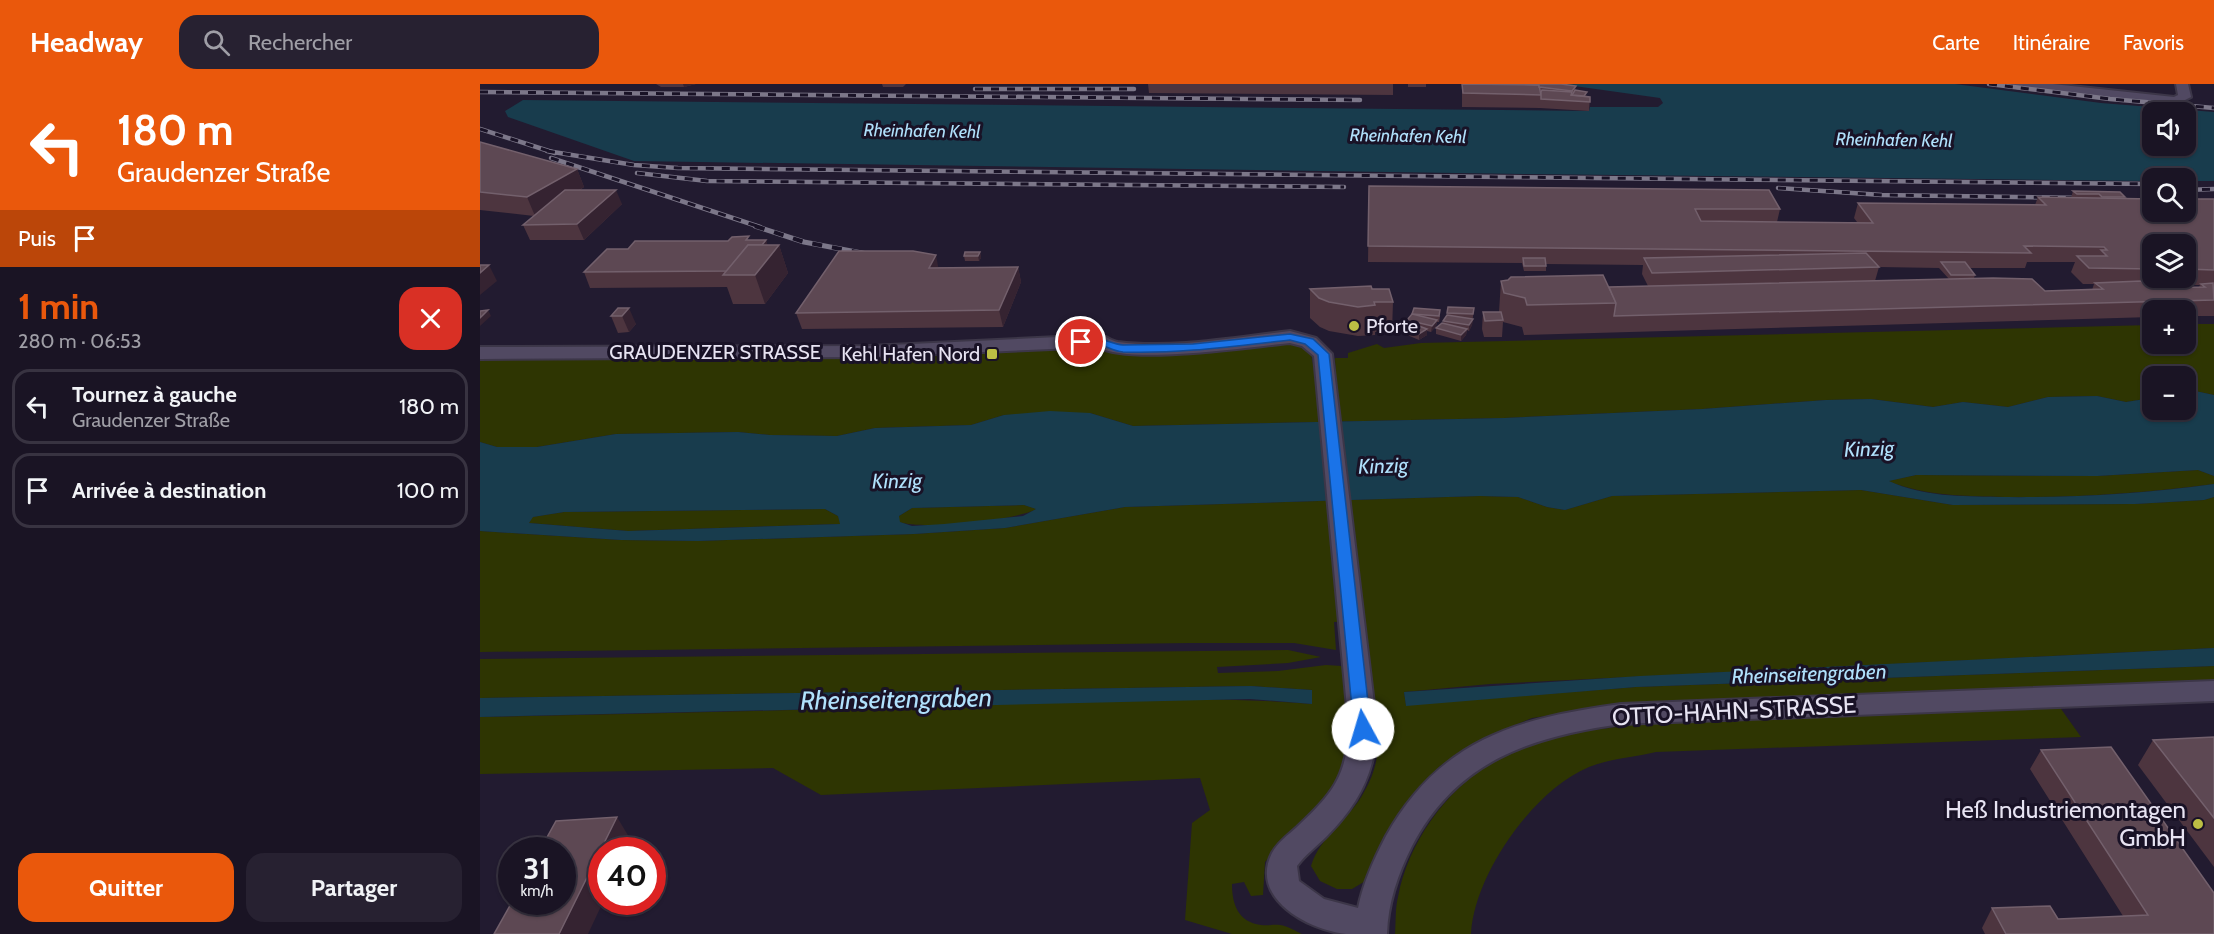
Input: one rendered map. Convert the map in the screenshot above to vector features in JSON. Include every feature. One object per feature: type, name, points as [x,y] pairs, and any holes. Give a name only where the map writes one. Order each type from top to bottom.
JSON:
[{"type":"street","points":[[2018,84],[2175,101],[2186,97],[2182,84]]},
{"type":"street","name":"GRAUDENZER STRASSE","points":[[480,353],[892,350],[1018,347],[1101,341],[1112,347],[1148,348],[1193,347],[1290,337],[1316,346],[1324,359],[1363,729],[1363,751],[1352,786],[1339,806],[1289,853],[1282,864],[1281,874],[1283,884],[1294,899],[1371,929]]},
{"type":"street","name":"OTTO-HAHN-STRASSE","points":[[1371,929],[1375,899],[1395,847],[1432,791],[1460,767],[1491,747],[1549,725],[1621,714],[2214,691]]},
{"type":"green space","points":[[2196,324],[2214,324],[2214,395],[2196,391],[2196,366],[2142,366],[2142,399],[2126,402],[2097,396],[2048,397],[2008,407],[1963,402],[1933,407],[1871,399],[1826,400],[1702,409],[1504,418],[1133,426],[1090,413],[1004,415],[971,425],[875,428],[837,436],[738,432],[616,434],[537,447],[497,447],[480,442],[480,358],[964,354],[1076,347],[1112,352],[1177,352],[1282,341],[1310,348],[1315,376],[1336,375],[1335,358],[1348,358],[1348,353],[1377,344],[1384,348],[1421,343],[2142,325],[2142,354],[2196,354]]},
{"type":"green space","points":[[2198,470],[2214,476],[2214,484],[2057,497],[1945,494],[1917,490],[1888,481],[1916,475],[2097,476]]},
{"type":"green space","points":[[1861,490],[1953,505],[2135,504],[2204,500],[2214,497],[2214,648],[1490,684],[1404,692],[1406,705],[1636,687],[2214,666],[2214,680],[1614,706],[1532,718],[1486,737],[1440,766],[1412,795],[1385,838],[1367,880],[1352,889],[1337,889],[1320,881],[1311,866],[1321,846],[1358,802],[1371,779],[1375,766],[1378,729],[1364,621],[1334,622],[1336,650],[1294,643],[1191,643],[480,652],[480,531],[621,540],[698,541],[914,534],[1005,528],[1125,507],[1480,496],[1518,497],[1547,507],[1565,510],[1612,496]]},
{"type":"green space","points":[[1024,505],[1037,509],[1009,517],[947,525],[899,522],[899,516],[912,508]]},
{"type":"green space","points":[[825,509],[838,516],[841,524],[628,531],[529,523],[532,517],[564,512]]},
{"type":"green space","points":[[1288,650],[1321,657],[1288,663],[1217,667],[1218,673],[1278,671],[1326,665],[1342,666],[1350,670],[1351,758],[1326,800],[1288,834],[1265,862],[1263,895],[1251,896],[1244,882],[1232,884],[1235,905],[1247,920],[1261,925],[1289,927],[1302,934],[1232,934],[1185,920],[1192,823],[1210,810],[1200,778],[821,795],[773,768],[480,774],[480,717],[1177,699],[1312,704],[1312,690],[1251,686],[480,698],[480,659]]},
{"type":"green space","points":[[2059,706],[2081,737],[1656,752],[1597,764],[1568,778],[1547,794],[1510,837],[1483,886],[1471,934],[1395,934],[1397,902],[1405,871],[1430,822],[1447,800],[1489,764],[1538,741],[1573,733],[1633,725]]},
{"type":"water","name":"Rheinhafen Kehl","points":[[1560,84],[1955,84],[2142,106],[2142,156],[2196,156],[2196,111],[2214,112],[2214,181],[2196,181],[2196,168],[2142,168],[2142,181],[634,161],[508,117],[505,111],[523,100],[1589,111],[1590,107],[1658,107],[1663,103],[1660,98]]},
{"type":"water","name":"Kinzig","points":[[2196,391],[2214,395],[2214,476],[2198,470],[2097,476],[1916,475],[1889,481],[1929,493],[1998,497],[2106,495],[2214,484],[2214,497],[2204,500],[2135,504],[1953,505],[1861,490],[1612,496],[1565,510],[1547,507],[1518,497],[1480,496],[1125,507],[1005,528],[914,534],[698,541],[621,540],[480,531],[480,442],[497,447],[537,447],[616,434],[738,432],[837,436],[875,428],[971,425],[1004,415],[1050,411],[1090,413],[1133,426],[1504,418],[1702,409],[1826,400],[1871,399],[1933,407],[1963,402],[2008,407],[2048,397],[2097,396],[2126,402],[2142,399],[2142,420],[2196,420]],"holes":[[[1024,505],[1036,509],[1023,516],[912,526],[900,522],[899,516],[912,508]],[[825,509],[838,516],[840,524],[628,531],[529,523],[533,517],[564,512]]]},
{"type":"water","name":"Rheinseitengraben","points":[[2214,648],[2214,666],[1636,687],[1406,706],[1404,692],[1640,676]]},
{"type":"water","name":"Rheinseitengraben","points":[[1251,686],[1312,690],[1312,704],[1250,699],[480,717],[480,698]]},
{"type":"building","points":[[1462,84],[1539,85],[1541,95],[1463,93]]},
{"type":"building","points":[[1520,84],[1561,84],[1576,86],[1572,91]]},
{"type":"building","points":[[1542,90],[1572,92],[1571,95],[1590,97],[1590,102],[1541,99]]},
{"type":"building","points":[[1575,90],[1587,92],[1584,96],[1572,95]]},
{"type":"building","points":[[480,142],[577,169],[527,197],[480,192]]},
{"type":"building","points":[[1369,186],[1769,190],[1780,209],[1695,209],[1701,221],[1873,223],[1858,203],[2046,205],[2038,197],[2142,199],[2142,222],[2196,222],[2196,199],[2214,199],[2214,270],[2196,269],[2196,234],[2142,234],[2142,269],[2089,268],[2077,256],[2107,256],[2101,250],[2107,250],[2104,247],[2024,246],[2031,253],[1368,246]]},
{"type":"building","points":[[565,190],[616,190],[577,224],[523,225]]},
{"type":"building","points":[[2073,191],[2120,192],[2125,197],[2102,197],[2099,194],[2077,194]]},
{"type":"building","points":[[749,236],[746,240],[766,240],[762,245],[748,245],[727,271],[584,272],[607,249],[628,249],[635,241],[728,241],[732,237]]},
{"type":"building","points":[[748,245],[779,245],[755,275],[723,275]]},
{"type":"building","points":[[839,251],[913,251],[936,255],[929,268],[1018,267],[999,310],[796,313]]},
{"type":"building","points":[[965,252],[980,252],[978,256],[964,256]]},
{"type":"building","points":[[1866,253],[1879,267],[1652,273],[1644,258]]},
{"type":"building","points":[[1523,258],[1545,258],[1546,266],[1524,266]]},
{"type":"building","points":[[1941,262],[1965,262],[1975,275],[1951,275]]},
{"type":"building","points":[[480,265],[489,265],[480,273]]},
{"type":"building","points":[[1603,275],[1616,303],[1527,305],[1525,298],[1504,293],[1501,281],[1511,277]]},
{"type":"building","points":[[1993,278],[2032,279],[2045,291],[2103,289],[2095,283],[2141,281],[2142,288],[2196,288],[2205,287],[2201,284],[2213,283],[2214,300],[2142,300],[2142,302],[1614,316],[1616,303],[1609,287]]},
{"type":"building","points":[[1371,286],[1372,289],[1389,289],[1393,302],[1374,302],[1375,305],[1358,307],[1329,302],[1319,298],[1310,289]]},
{"type":"building","points":[[1448,307],[1474,308],[1473,314],[1447,313]]},
{"type":"building","points":[[618,308],[629,308],[622,316],[611,316]]},
{"type":"building","points":[[1414,308],[1440,310],[1439,316],[1412,314]]},
{"type":"building","points":[[488,310],[480,318],[480,311]]},
{"type":"building","points":[[1483,312],[1501,312],[1503,320],[1485,321]]},
{"type":"building","points":[[1412,314],[1437,320],[1432,326],[1407,320]]},
{"type":"building","points":[[1447,315],[1473,319],[1469,325],[1443,321]]},
{"type":"building","points":[[1405,321],[1427,329],[1419,334],[1398,326]]},
{"type":"building","points":[[1442,323],[1467,329],[1461,335],[1436,328]]},
{"type":"building","points":[[2214,737],[2214,818],[2153,740]]},
{"type":"building","points":[[2111,747],[2214,893],[2214,934],[2006,934],[1992,908],[2050,906],[2058,919],[2148,915],[2041,750]]},
{"type":"building","points":[[617,817],[607,837],[588,837],[588,876],[576,900],[576,837],[547,837],[556,821]]},
{"type":"building","points":[[505,915],[568,915],[559,934],[494,934]]},
{"type":"railway","points":[[1989,84],[2110,99],[2214,108]]},
{"type":"railway","points":[[975,89],[1134,89]]},
{"type":"railway","points":[[480,92],[1360,100]]},
{"type":"railway","points":[[480,129],[551,152]]},
{"type":"railway","points":[[551,152],[634,165],[678,168],[2142,184]]},
{"type":"railway","points":[[551,152],[555,153]]},
{"type":"railway","points":[[551,158],[760,227]]},
{"type":"railway","points":[[637,173],[707,181],[1344,187]]},
{"type":"railway","points":[[1778,188],[1882,195],[2087,198]]},
{"type":"railway","points":[[2196,190],[2214,189]]},
{"type":"railway","points":[[755,226],[804,242],[867,254]]},
{"type":"place","name":"Pforte","points":[[1354,326]]},
{"type":"place","name":"Kehl Hafen Nord","points":[[992,354]]},
{"type":"place","name":"Heß Industriemontagen GmbH","points":[[2198,824]]},
{"type":"route","points":[[1081,342],[1101,341],[1112,347],[1123,348],[1193,347],[1290,337],[1309,342],[1323,354],[1363,729]]}]
